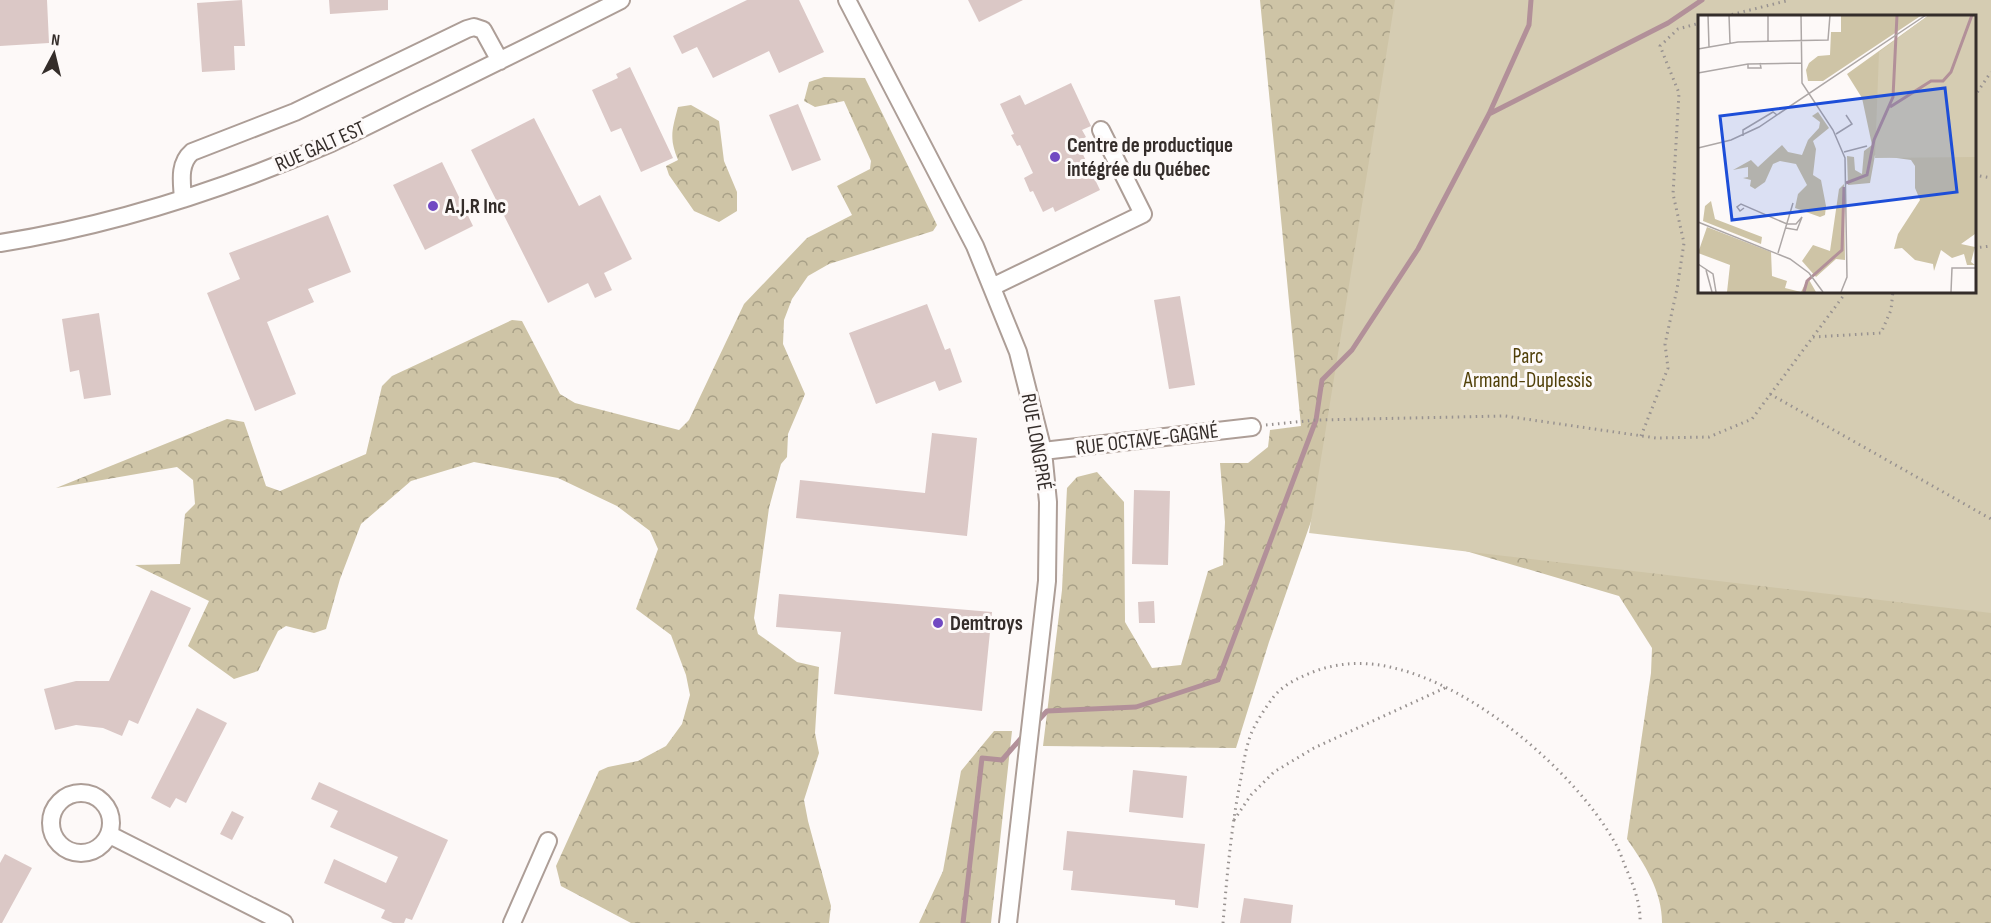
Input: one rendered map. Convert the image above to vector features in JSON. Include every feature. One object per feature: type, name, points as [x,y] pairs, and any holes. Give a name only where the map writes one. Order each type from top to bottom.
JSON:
[{"type":"street","name":"RUE GALT EST","points":[[0,243],[110,220],[183,200],[270,168],[332,142],[621,0]]},
{"type":"street","name":"RUE LONGPRÉ","points":[[847,0],[975,246],[1018,352],[1043,451],[1048,502],[1047,581],[1008,923]]},
{"type":"street","points":[[183,200],[183,163],[192,152],[295,112],[467,29],[474,27],[483,30],[500,61]]},
{"type":"street","points":[[992,287],[1143,213],[1101,130]]},
{"type":"street","name":"RUE OCTAVE-GAGNÉ","points":[[1043,451],[1252,427]]},
{"type":"street","points":[[110,835],[284,923]]},
{"type":"street","points":[[512,923],[548,840]]},
{"type":"path","points":[[1730,15],[1790,0]]},
{"type":"path","points":[[1641,436],[1668,368],[1665,344],[1684,243],[1674,194],[1679,93],[1659,46],[1678,29],[1698,24]]},
{"type":"path","points":[[1976,94],[1991,72]]},
{"type":"path","points":[[1976,175],[1991,178]]},
{"type":"path","points":[[1976,248],[1991,246]]},
{"type":"path","points":[[1252,427],[1316,420],[1505,416],[1656,438],[1709,436],[1752,419],[1846,292]]},
{"type":"path","points":[[1813,337],[1881,333],[1892,310],[1893,292]]},
{"type":"path","points":[[1770,394],[1991,519]]},
{"type":"path","points":[[1223,923],[1233,822],[1251,735],[1273,697],[1293,680],[1324,668],[1352,663],[1393,667],[1447,687],[1491,713],[1541,754],[1587,802],[1615,842],[1627,870],[1640,913],[1640,923]]},
{"type":"path","points":[[1233,822],[1251,795],[1274,772],[1314,748],[1447,687]]},
{"type":"green space","points":[[1260,0],[1991,0],[1991,923],[1662,923],[1656,889],[1627,839],[1651,673],[1652,648],[1619,596],[1316,507],[1269,642],[1236,748],[1043,746],[1062,590],[1067,488],[1077,477],[1097,472],[1124,502],[1125,622],[1152,668],[1181,665],[1208,571],[1223,565],[1225,522],[1220,463],[1248,463],[1268,447],[1270,430],[1301,426]]},
{"type":"green space","name":"Parc Armand-Duplessis","points":[[1395,0],[1991,0],[1991,613],[1309,533]]},
{"type":"green space","points":[[824,77],[865,78],[937,225],[933,231],[829,264],[808,276],[792,299],[784,320],[783,344],[805,394],[788,434],[787,457],[781,464],[769,508],[754,618],[758,634],[797,662],[819,667],[815,733],[819,753],[804,800],[831,906],[829,923],[631,923],[561,886],[556,866],[599,771],[638,761],[666,746],[682,724],[690,695],[686,675],[671,635],[636,609],[658,549],[650,531],[617,506],[558,478],[474,462],[411,481],[361,524],[340,579],[326,629],[314,633],[286,626],[278,631],[258,671],[234,679],[188,646],[209,601],[135,565],[180,564],[185,514],[195,504],[193,480],[177,467],[56,488],[227,419],[244,422],[266,486],[280,491],[366,454],[382,386],[392,376],[512,320],[522,321],[560,394],[575,403],[679,430],[689,420],[744,304],[807,238],[852,215],[837,186],[870,169],[871,161],[844,101],[815,107],[804,101],[809,82]]},
{"type":"green space","points":[[691,105],[719,121],[724,161],[737,192],[737,211],[719,222],[694,211],[669,175],[666,166],[678,160],[672,134],[678,107]]},
{"type":"green space","points":[[994,731],[1012,731],[991,923],[919,923],[943,871],[961,771]]},
{"type":"building","points":[[0,0],[47,0],[49,43],[0,46]]},
{"type":"building","points":[[242,0],[245,46],[234,46],[235,70],[202,72],[197,3]]},
{"type":"building","points":[[329,0],[388,0],[388,10],[330,14]]},
{"type":"building","points":[[747,0],[799,0],[824,52],[779,73],[769,51],[713,78],[697,47],[682,54],[673,36]]},
{"type":"building","points":[[968,0],[1023,0],[979,22]]},
{"type":"building","points":[[630,67],[673,158],[641,172],[621,128],[611,132],[592,90],[618,78],[616,74]]},
{"type":"building","name":"Centre de productique intégrée du Québec","points":[[1071,83],[1091,126],[1082,130],[1086,137],[1077,142],[1100,190],[1055,212],[1053,207],[1043,212],[1024,178],[1033,173],[1020,145],[1017,146],[1011,135],[1014,134],[1000,104],[1020,95],[1025,105]]},
{"type":"building","points":[[798,104],[821,160],[792,171],[769,115]]},
{"type":"building","points":[[534,118],[579,206],[600,195],[632,259],[604,273],[612,290],[595,298],[588,283],[548,303],[471,150]]},
{"type":"building","name":"A.J.R Inc","points":[[442,162],[473,226],[425,250],[393,185]]},
{"type":"building","points":[[328,215],[351,272],[308,289],[314,302],[267,322],[296,394],[255,411],[207,293],[240,279],[229,253]]},
{"type":"building","points":[[1180,296],[1195,385],[1169,389],[1154,300]]},
{"type":"building","points":[[927,304],[945,350],[950,348],[962,382],[939,391],[935,381],[876,404],[849,333]]},
{"type":"building","points":[[99,313],[111,395],[84,399],[79,370],[70,372],[62,319]]},
{"type":"building","points":[[932,433],[977,438],[967,536],[796,518],[800,480],[925,493]]},
{"type":"building","points":[[1134,490],[1170,491],[1168,565],[1132,564]]},
{"type":"building","points":[[151,590],[191,608],[138,724],[129,720],[122,736],[103,728],[76,725],[55,730],[44,689],[76,681],[109,681]]},
{"type":"building","points":[[779,594],[992,612],[982,711],[834,694],[841,632],[776,627]]},
{"type":"building","points":[[1154,601],[1155,623],[1139,623],[1138,602]]},
{"type":"building","points":[[197,708],[227,723],[186,803],[176,798],[170,808],[151,798]]},
{"type":"building","points":[[1133,770],[1187,776],[1183,818],[1129,812]]},
{"type":"building","points":[[319,782],[448,840],[412,920],[406,918],[404,923],[393,923],[381,918],[385,910],[324,883],[334,859],[386,883],[398,857],[330,827],[338,811],[311,799]]},
{"type":"building","points":[[232,811],[244,817],[232,840],[220,834]]},
{"type":"building","points":[[1067,831],[1205,844],[1198,908],[1175,905],[1175,900],[1071,890],[1073,871],[1063,870]]},
{"type":"building","points":[[5,854],[32,868],[0,923],[0,863]]},
{"type":"building","points":[[1244,898],[1293,905],[1291,923],[1240,923]]},
{"type":"waterway","points":[[1035,724],[1047,711],[1136,707],[1218,680],[1316,420],[1322,380],[1352,350],[1418,249],[1489,114],[1529,25],[1531,0]]},
{"type":"waterway","points":[[1489,114],[1668,23],[1702,0]]},
{"type":"waterway","points":[[963,923],[982,758],[1002,760],[1024,735]]},
{"type":"place","name":"Centre de productique intégrée du Québec","points":[[1055,157]]},
{"type":"place","name":"A.J.R Inc","points":[[433,206]]},
{"type":"place","name":"Demtroys","points":[[938,623]]}]
